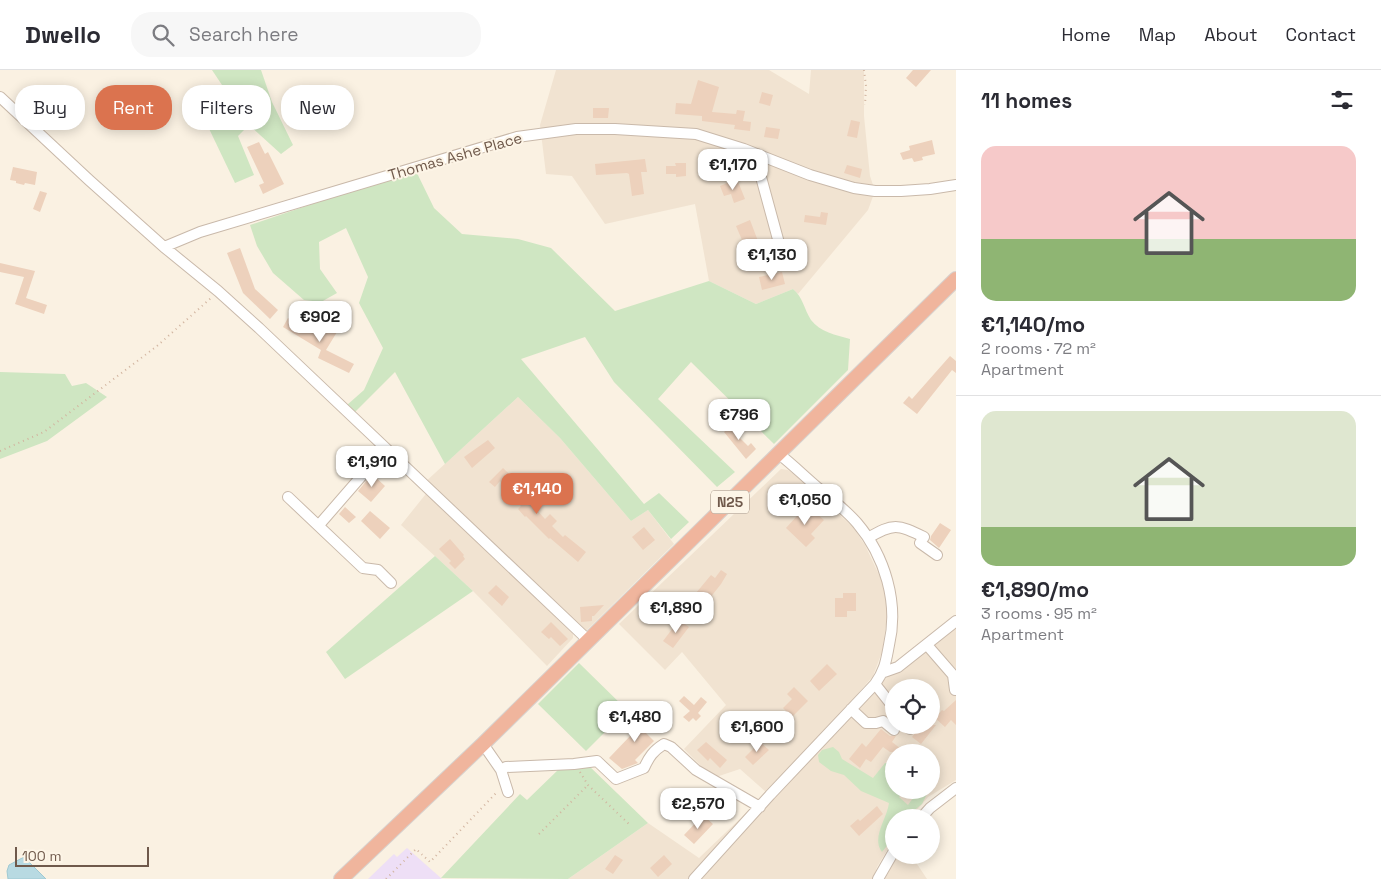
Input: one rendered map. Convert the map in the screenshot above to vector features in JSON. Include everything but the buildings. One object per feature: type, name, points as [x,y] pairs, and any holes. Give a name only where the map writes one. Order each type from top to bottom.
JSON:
[{"type":"highway","name":"N25","points":[[340,879],[483,744],[956,279]]},
{"type":"street","points":[[0,97],[164,248],[218,291],[588,640]]},
{"type":"street","name":"Thomas Ashe Place","points":[[164,248],[200,232],[517,137],[576,129],[614,129],[696,134],[757,154],[810,175],[854,188],[875,191],[901,191],[956,185]]},
{"type":"street","points":[[757,154],[758,166],[782,254]]},
{"type":"street","points":[[319,525],[385,449]]},
{"type":"street","points":[[694,879],[875,684],[884,672],[892,633],[893,612],[889,586],[876,552],[868,538],[856,522],[779,454]]},
{"type":"street","points":[[288,497],[363,568],[378,570],[391,583]]},
{"type":"street","points":[[868,538],[884,528],[895,526],[909,529],[924,536],[920,543],[937,554]]},
{"type":"street","points":[[884,672],[898,667],[956,621]]},
{"type":"street","points":[[927,645],[953,675],[954,690]]},
{"type":"street","points":[[875,684],[885,697]]},
{"type":"street","points":[[851,709],[866,723],[883,721],[885,723]]},
{"type":"street","points":[[483,744],[501,770],[508,792]]},
{"type":"street","points":[[501,770],[506,767],[598,761],[616,779],[644,768],[649,756],[664,744],[671,747],[696,770],[760,806]]},
{"type":"street","points":[[929,809],[956,788]]},
{"type":"street","points":[[878,879],[887,864]]},
{"type":"path","points":[[864,70],[866,86],[865,106]]},
{"type":"path","points":[[0,451],[44,432],[157,346],[218,291]]},
{"type":"path","points":[[574,764],[588,785],[630,825]]},
{"type":"path","points":[[539,834],[588,785]]},
{"type":"path","points":[[386,879],[416,849],[430,862],[499,789],[508,792]]},
{"type":"shaded area","points":[[556,70],[769,70],[809,94],[811,70],[864,70],[864,116],[870,176],[875,191],[868,210],[798,294],[793,289],[756,304],[709,281],[695,204],[605,224],[572,176],[546,174],[540,125]]},
{"type":"shaded area","points":[[518,397],[560,438],[631,521],[648,510],[674,544],[584,633],[442,503],[573,634],[573,638],[547,666],[473,591],[401,525],[429,490],[423,484]]},
{"type":"shaded area","points":[[781,469],[788,470],[852,526],[865,545],[886,590],[888,611],[882,652],[873,676],[811,748],[885,679],[885,734],[940,734],[940,679],[885,679],[956,624],[956,780],[940,790],[940,744],[885,744],[885,799],[926,799],[918,809],[885,809],[885,854],[877,867],[873,879],[568,879],[648,823],[699,858],[767,793],[740,769],[713,778],[684,749],[726,705],[682,652],[665,670],[619,624]]},
{"type":"shaded area","points":[[407,848],[442,879],[368,879],[394,854],[397,857]]},
{"type":"shaded area","points":[[893,864],[917,864],[927,879],[885,879]]},
{"type":"green space","points":[[212,70],[261,70],[266,85],[222,85]]},
{"type":"green space","points":[[271,99],[281,120],[281,130],[286,130],[293,145],[281,154],[255,130],[271,130]]},
{"type":"green space","points":[[210,130],[244,130],[238,136],[254,175],[235,183]]},
{"type":"green space","points":[[415,169],[434,208],[462,234],[518,239],[551,248],[615,311],[709,281],[756,304],[793,289],[815,324],[829,332],[850,339],[848,370],[774,444],[691,362],[658,399],[735,472],[717,487],[614,382],[585,337],[521,359],[644,504],[659,493],[689,522],[671,539],[648,510],[631,521],[560,438],[518,397],[445,464],[395,372],[354,413],[347,405],[364,390],[383,348],[359,303],[368,277],[346,228],[319,242],[320,269],[337,293],[321,302],[304,300],[273,273],[257,246],[250,225]]},
{"type":"green space","points":[[0,372],[65,374],[72,386],[86,383],[107,397],[47,441],[0,459]]},
{"type":"green space","points":[[435,556],[473,591],[345,679],[326,652]]},
{"type":"green space","points":[[579,663],[627,710],[586,751],[538,704]]},
{"type":"green space","points":[[833,747],[839,752],[842,759],[873,778],[885,763],[885,799],[901,799],[908,805],[912,799],[924,799],[922,804],[916,809],[888,809],[889,803],[861,791],[844,775],[831,771],[819,762],[818,755],[822,750]]},
{"type":"green space","points":[[586,763],[648,823],[568,879],[441,878],[520,794],[527,800],[559,769]]},
{"type":"green space","points":[[885,817],[885,848],[882,852],[878,841]]},
{"type":"water","points":[[24,857],[46,879],[8,879],[7,871],[9,865]]}]
